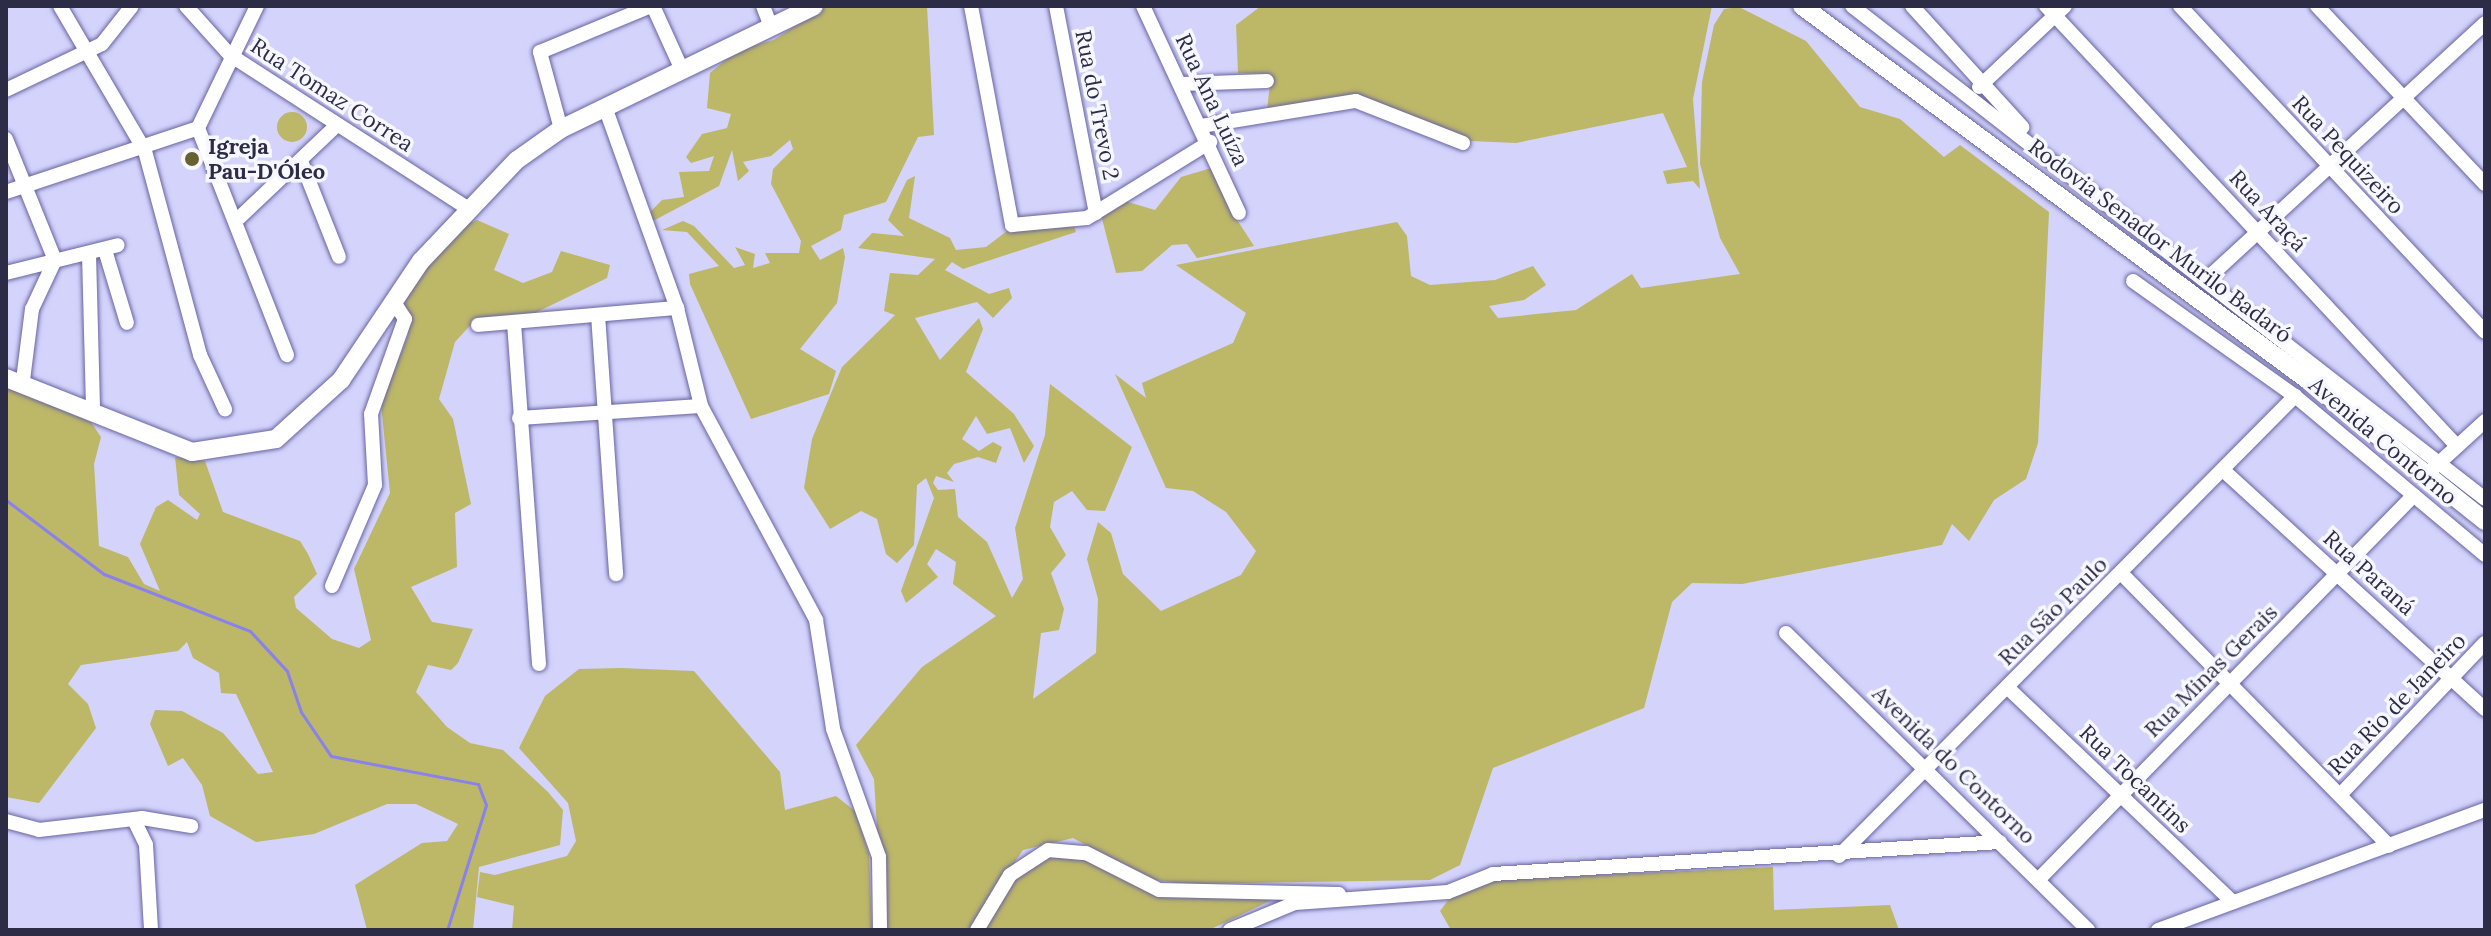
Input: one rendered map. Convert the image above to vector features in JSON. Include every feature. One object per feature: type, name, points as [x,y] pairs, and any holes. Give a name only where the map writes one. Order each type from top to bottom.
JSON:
[{"type":"main road","points":[[14,379],[192,452],[276,439],[341,380],[394,302],[466,207],[561,129],[814,6]]},
{"type":"main road","name":"Rodovia Senador Murilo Badaró","points":[[1802,6],[2428,473],[2485,521]]},
{"type":"street","points":[[60,6],[145,151],[200,355],[225,409]]},
{"type":"street","points":[[6,90],[111,38],[132,6]]},
{"type":"street","name":"Rua Tomaz Correa","points":[[186,6],[230,55],[466,207]]},
{"type":"street","points":[[6,192],[145,151],[198,128],[230,55],[257,6]]},
{"type":"street","points":[[561,129],[540,52],[652,6],[682,70]]},
{"type":"street","points":[[763,6],[771,27]]},
{"type":"street","points":[[971,6],[1009,223],[1096,213],[1210,142]]},
{"type":"street","name":"Rua do Trevo 2","points":[[1056,6],[1096,213]]},
{"type":"street","name":"Rua Ana Luíza","points":[[1143,6],[1210,142],[1239,213]]},
{"type":"street","points":[[1852,6],[2209,277],[2443,460],[2485,499]]},
{"type":"street","points":[[1912,6],[1984,81],[2037,146]]},
{"type":"street","name":"Rua Pequizeiro","points":[[2180,6],[2485,332]]},
{"type":"street","points":[[2317,6],[2485,184]]},
{"type":"street","points":[[1970,96],[2056,9]]},
{"type":"street","name":"Rua Araçá","points":[[2056,9],[2259,234],[2457,446]]},
{"type":"street","points":[[2209,277],[2404,97],[2483,30]]},
{"type":"street","points":[[1182,84],[1267,81]]},
{"type":"street","points":[[1201,126],[1350,101],[1463,143]]},
{"type":"street","points":[[605,107],[677,308],[701,406],[816,620],[833,729],[879,857],[880,930]]},
{"type":"street","points":[[239,218],[336,126]]},
{"type":"street","points":[[198,128],[239,218],[287,355]]},
{"type":"street","points":[[6,139],[55,260],[32,309],[14,379]]},
{"type":"street","points":[[301,161],[339,257]]},
{"type":"street","points":[[6,273],[112,248],[127,323]]},
{"type":"street","points":[[89,254],[93,412]]},
{"type":"street","name":"Avenida Contorno","points":[[2133,281],[2295,396],[2485,555]]},
{"type":"street","points":[[332,586],[375,485],[371,414],[405,319],[394,302]]},
{"type":"street","points":[[478,325],[677,308]]},
{"type":"street","points":[[598,315],[616,574]]},
{"type":"street","points":[[514,323],[539,664]]},
{"type":"street","name":"Rua São Paulo","points":[[1839,856],[1929,771],[2007,687],[2295,396]]},
{"type":"street","points":[[519,418],[701,406]]},
{"type":"street","points":[[2400,482],[2428,473],[2485,421]]},
{"type":"street","name":"Rua Paraná","points":[[2223,470],[2485,709]]},
{"type":"street","name":"Rua Minas Gerais","points":[[2040,878],[2417,497],[2428,473]]},
{"type":"street","points":[[2122,574],[2389,846]]},
{"type":"street","name":"Avenida do Contorno","points":[[1786,633],[2040,878],[2088,930]]},
{"type":"street","name":"Rua Rio de Janeiro","points":[[2340,795],[2485,643]]},
{"type":"street","name":"Rua Tocantins","points":[[2007,687],[2233,902]]},
{"type":"street","points":[[2158,930],[2485,810]]},
{"type":"street","points":[[6,821],[39,830],[135,822],[191,826]]},
{"type":"street","points":[[135,822],[146,845],[151,930]]},
{"type":"street","points":[[1230,930],[1284,905],[1456,891],[1493,874],[1839,856],[2000,842]]},
{"type":"street","points":[[977,930],[1010,875],[1048,850],[1086,853],[1159,890],[1231,894],[1263,887],[1365,897]]},
{"type":"shaded area","points":[[825,6],[927,6],[934,135],[918,137],[886,202],[844,215],[841,230],[811,246],[820,260],[843,248],[845,257],[837,303],[800,349],[836,371],[829,394],[751,419],[690,284],[689,274],[719,266],[687,232],[662,230],[683,221],[694,226],[734,268],[745,265],[735,247],[755,254],[753,268],[770,263],[765,253],[799,253],[801,241],[771,184],[773,169],[793,149],[790,140],[771,156],[743,162],[749,171],[738,181],[732,150],[719,186],[653,221],[650,212],[662,200],[684,197],[679,172],[709,171],[714,156],[691,163],[686,157],[702,134],[727,128],[731,114],[707,108],[710,73],[738,50],[774,40]]},
{"type":"shaded area","points":[[1261,6],[1712,6],[1693,99],[1700,189],[1693,181],[1667,184],[1663,171],[1687,167],[1663,113],[1516,143],[1471,141],[1384,105],[1267,111],[1271,74],[1238,73],[1236,25]]},
{"type":"shaded area","points":[[1739,7],[1806,41],[1860,107],[1900,119],[1944,157],[1960,145],[2049,212],[2038,443],[2026,479],[1994,500],[1969,541],[1952,524],[1942,545],[1742,584],[1692,583],[1672,602],[1644,708],[1493,768],[1460,865],[1430,880],[1186,884],[1148,879],[1073,838],[1023,850],[968,930],[883,930],[874,779],[856,745],[922,667],[996,616],[953,584],[956,562],[936,549],[927,564],[938,577],[906,603],[901,591],[934,498],[926,478],[917,485],[914,545],[897,563],[886,554],[877,519],[861,511],[830,529],[804,488],[812,439],[842,367],[895,315],[884,311],[890,273],[918,275],[935,259],[858,248],[872,233],[904,236],[888,220],[907,180],[915,176],[909,218],[950,238],[956,250],[986,247],[1007,231],[1074,226],[1076,232],[963,269],[952,262],[945,270],[989,294],[1009,288],[1012,298],[993,318],[977,302],[915,318],[940,360],[979,318],[983,329],[966,372],[1014,414],[1034,446],[1024,463],[1010,428],[987,434],[976,416],[962,439],[979,451],[993,442],[1002,447],[996,463],[978,457],[954,464],[947,473],[954,482],[936,476],[933,483],[938,490],[955,489],[958,517],[987,542],[1012,598],[1023,579],[1015,528],[1045,435],[1050,384],[1132,447],[1105,511],[1087,510],[1072,491],[1054,502],[1050,527],[1066,555],[1051,573],[1064,609],[1059,630],[1041,633],[1033,699],[1096,653],[1098,599],[1087,559],[1098,522],[1111,533],[1123,574],[1161,611],[1241,575],[1256,551],[1226,512],[1193,491],[1166,488],[1115,374],[1146,398],[1142,383],[1233,343],[1246,313],[1176,265],[1397,222],[1407,236],[1411,276],[1430,285],[1495,280],[1533,266],[1546,285],[1524,300],[1489,306],[1498,318],[1576,310],[1632,274],[1641,288],[1740,274],[1720,238],[1700,164],[1702,82],[1714,25],[1724,9]]},
{"type":"shaded area","points":[[292,112],[303,116],[307,127],[303,138],[292,142],[281,138],[277,127],[281,116]]},
{"type":"shaded area","points":[[1218,166],[1232,212],[1254,246],[1197,258],[1187,244],[1172,245],[1142,271],[1116,273],[1100,211],[1118,199],[1155,210],[1181,177]]},
{"type":"shaded area","points":[[477,220],[509,234],[494,270],[523,283],[552,272],[561,251],[610,265],[607,278],[533,314],[476,319],[455,342],[439,399],[453,419],[471,504],[455,513],[457,567],[411,587],[432,622],[473,629],[458,663],[451,670],[428,665],[416,692],[447,727],[470,743],[503,750],[548,792],[563,810],[560,845],[479,867],[473,930],[367,930],[355,885],[422,843],[447,841],[458,824],[416,804],[387,804],[314,834],[256,842],[210,816],[202,785],[183,758],[168,766],[150,724],[155,710],[182,711],[223,733],[258,774],[273,772],[236,694],[221,693],[219,673],[193,658],[187,642],[178,651],[81,665],[68,684],[88,704],[96,728],[39,803],[6,797],[6,387],[91,422],[101,437],[94,464],[99,546],[128,557],[144,584],[160,591],[140,544],[156,507],[168,500],[197,520],[200,514],[179,495],[175,457],[205,461],[223,512],[300,541],[317,574],[294,597],[296,608],[332,639],[359,648],[371,640],[354,569],[390,493],[381,404],[408,335],[404,298],[457,228]]},
{"type":"shaded area","points":[[579,669],[694,671],[780,772],[785,810],[836,796],[855,811],[869,853],[872,930],[512,930],[514,906],[477,897],[480,872],[495,875],[567,856],[576,841],[568,803],[519,748],[545,696]]},
{"type":"shaded area","points":[[1049,853],[1085,857],[1122,879],[1276,898],[1209,930],[983,930],[1015,877]]},
{"type":"shaded area","points":[[1773,867],[1774,910],[1890,905],[1899,930],[1451,930],[1440,911],[1449,899],[1492,880]]},
{"type":"waterway","points":[[6,500],[104,574],[250,631],[287,671],[301,712],[331,756],[478,784],[486,805],[447,930]]},
{"type":"place","name":"Igreja Pau-D'Óleo","points":[[192,159]]}]
